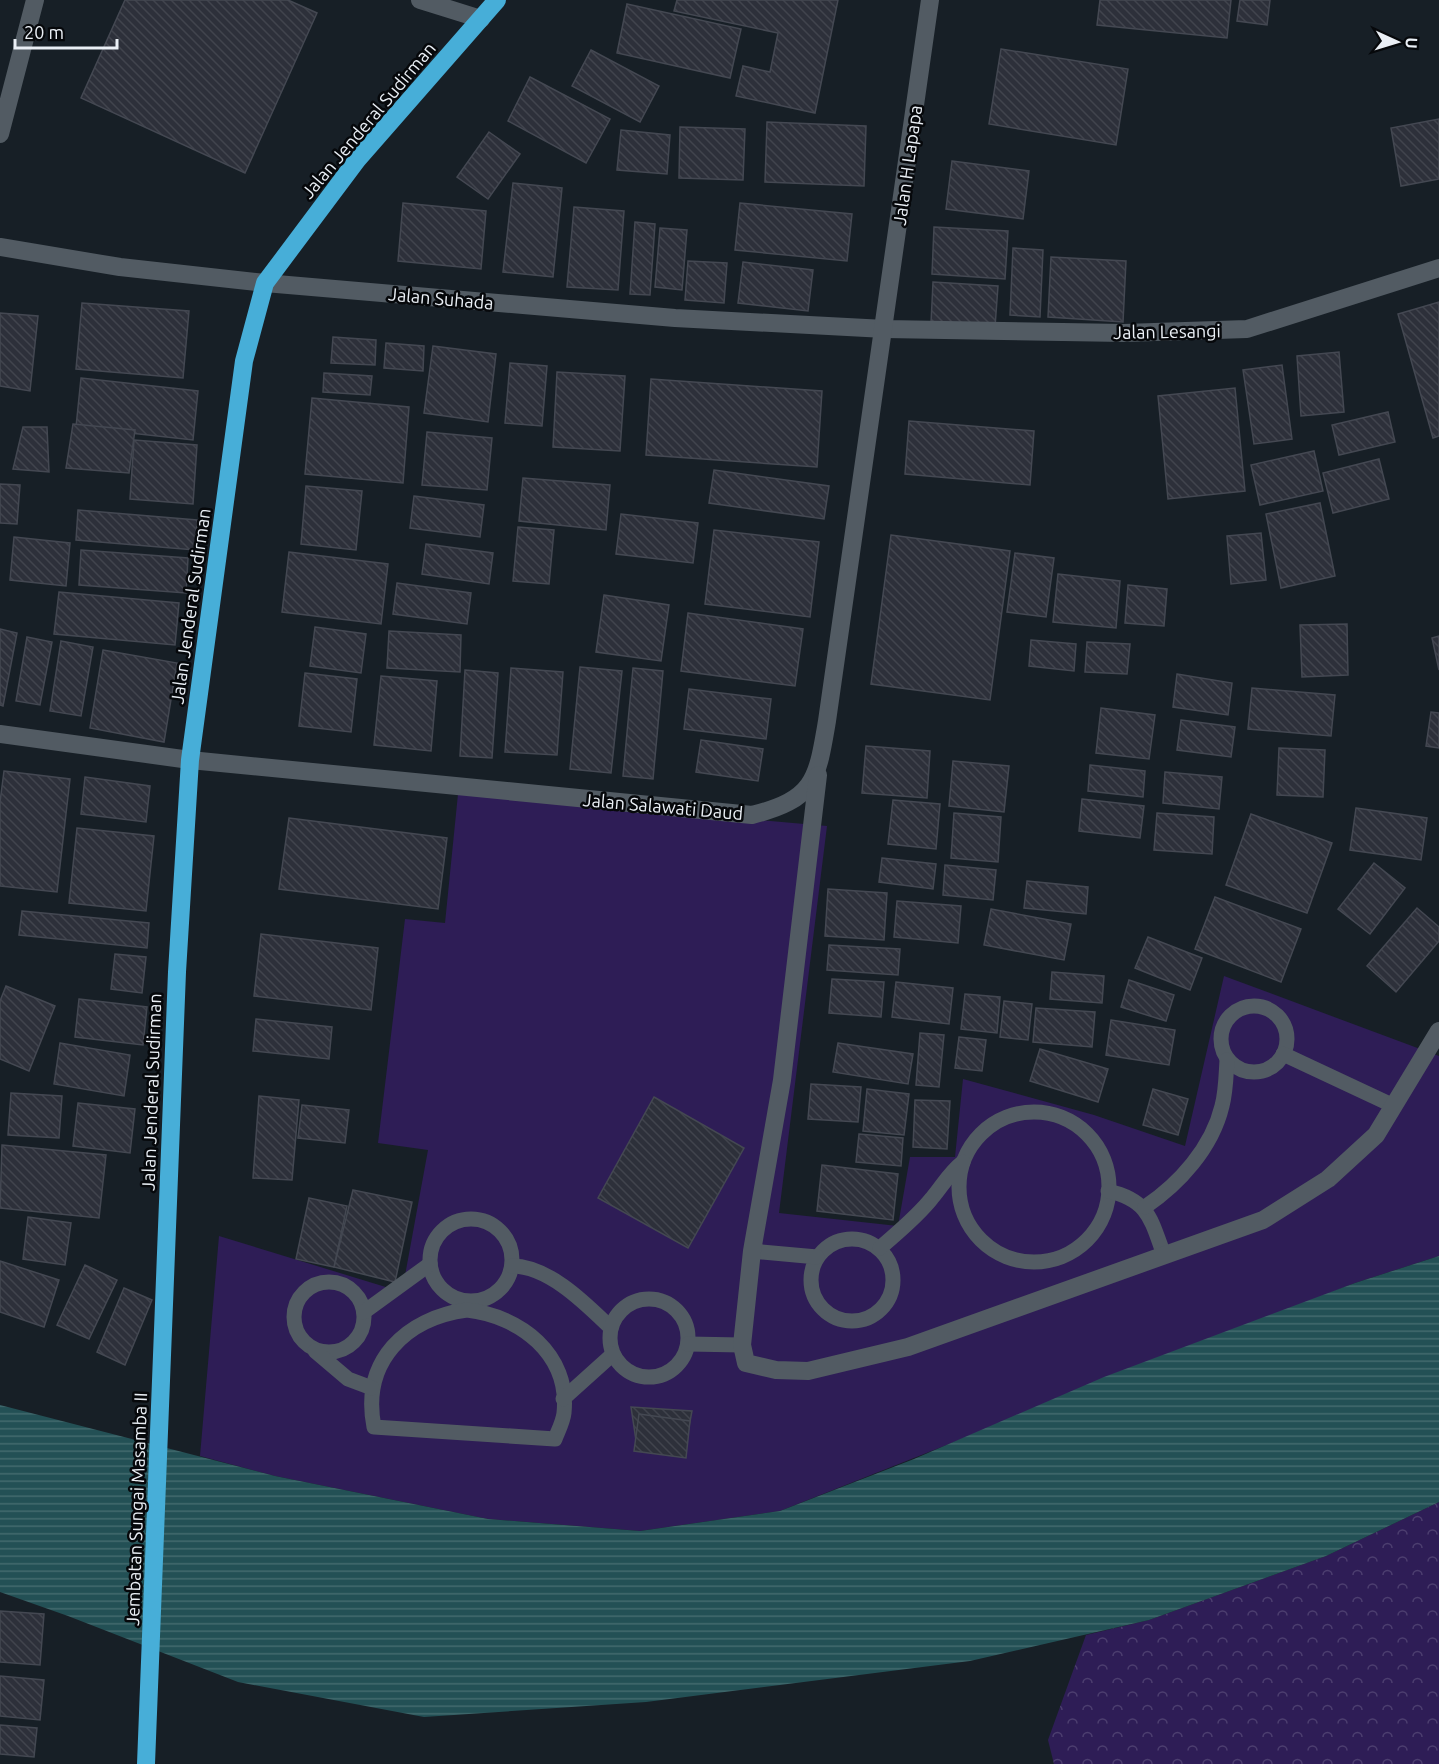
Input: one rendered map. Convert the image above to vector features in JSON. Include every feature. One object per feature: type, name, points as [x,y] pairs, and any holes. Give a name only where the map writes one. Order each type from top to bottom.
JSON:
[{"type":"highway","name":"Jalan Jenderal Sudirman","points":[[164,1303],[177,972],[190,760],[244,361],[265,283],[357,160],[497,0]]},
{"type":"highway","name":"Jembatan Sungai Masamba II","points":[[146,1764],[150,1716],[164,1303]]},
{"type":"street","points":[[0,134],[34,0]]},
{"type":"street","points":[[420,0],[481,19]]},
{"type":"street","name":"Jalan H Lapapa","points":[[885,329],[930,0]]},
{"type":"street","name":"Jalan Suhada","points":[[0,247],[120,267],[265,283],[675,318],[885,329]]},
{"type":"street","name":"Jalan Lesangi","points":[[885,329],[1124,333],[1247,329],[1439,268]]},
{"type":"street","name":"Jalan Salawati Daud","points":[[0,734],[190,760],[752,814],[772,810],[796,799],[806,791],[819,770],[885,329]]},
{"type":"street","points":[[819,770],[783,1068],[752,1251],[742,1345],[746,1362],[776,1370],[808,1371],[908,1347],[1263,1220],[1328,1179],[1376,1135],[1439,1031]]},
{"type":"lane","points":[[1262,1006],[1281,1020],[1286,1042],[1283,1054],[1275,1064],[1264,1070],[1251,1072],[1238,1069],[1227,1060],[1221,1047],[1221,1033],[1226,1019],[1237,1010],[1262,1006]]},
{"type":"lane","points":[[1283,1054],[1394,1106]]},
{"type":"lane","points":[[1144,1207],[1164,1194],[1192,1165],[1209,1137],[1222,1107],[1227,1060]]},
{"type":"lane","points":[[1037,1112],[1056,1115],[1074,1124],[1089,1136],[1100,1152],[1107,1171],[1108,1191],[1105,1211],[1089,1237],[1065,1255],[1045,1262],[1025,1262],[1005,1256],[989,1247],[975,1234],[965,1218],[960,1200],[959,1181],[963,1162],[972,1145],[984,1131],[1000,1120],[1017,1114],[1037,1112]]},
{"type":"lane","points":[[880,1248],[933,1197],[946,1176],[963,1162]]},
{"type":"lane","points":[[1108,1191],[1126,1195],[1144,1207],[1164,1256]]},
{"type":"lane","points":[[933,1197],[960,1200]]},
{"type":"lane","points":[[458,1220],[486,1221],[498,1228],[507,1239],[512,1251],[513,1266],[498,1293],[483,1300],[468,1301],[453,1298],[434,1278],[430,1264],[431,1250],[437,1237],[446,1227],[458,1220]]},
{"type":"lane","points":[[842,1239],[862,1239],[880,1248],[893,1271],[894,1284],[890,1298],[882,1309],[870,1318],[856,1321],[842,1320],[828,1314],[817,1302],[811,1287],[812,1271],[818,1257],[828,1246],[842,1239]]},
{"type":"lane","points":[[752,1251],[818,1257]]},
{"type":"lane","points":[[364,1312],[430,1264]]},
{"type":"lane","points":[[513,1266],[528,1266],[563,1287],[611,1328]]},
{"type":"lane","points":[[315,1351],[327,1353],[350,1346],[363,1327],[364,1312],[359,1298],[342,1285],[320,1282],[307,1288],[297,1300],[293,1314],[295,1329],[303,1342],[348,1379],[372,1388]]},
{"type":"lane","points":[[638,1300],[657,1300],[674,1308],[683,1318],[688,1344],[683,1358],[673,1369],[660,1376],[645,1378],[631,1373],[620,1365],[613,1354],[610,1342],[611,1328],[626,1306],[638,1300]]},
{"type":"lane","points":[[467,1310],[490,1313],[511,1320],[530,1333],[545,1350],[557,1369],[563,1399],[564,1414],[555,1439],[374,1427],[370,1410],[372,1388],[380,1367],[391,1348],[406,1332],[424,1321],[445,1313],[467,1310]]},
{"type":"lane","points":[[688,1344],[742,1345]]},
{"type":"lane","points":[[563,1399],[613,1354]]},
{"type":"green space","points":[[458,794],[827,826],[779,1213],[898,1226],[910,1157],[955,1157],[963,1079],[1094,1115],[1185,1146],[1224,976],[1439,1056],[1439,1256],[1355,1283],[780,1511],[640,1531],[488,1519],[275,1476],[200,1456],[219,1236],[402,1292],[428,1150],[378,1143],[405,919],[445,923]]},
{"type":"green space","points":[[1439,1502],[1439,1764],[1054,1764],[1048,1740],[1086,1635],[1149,1620],[1326,1556]]},
{"type":"water","points":[[1439,1256],[1439,1502],[1326,1556],[1149,1620],[970,1661],[646,1702],[424,1717],[238,1682],[0,1592],[0,1405],[275,1476],[488,1519],[640,1531],[780,1511],[914,1459],[1104,1377],[1355,1283]]},
{"type":"building","points":[[125,0],[288,0],[317,13],[245,173],[81,98]]},
{"type":"building","points":[[677,0],[838,0],[815,113],[736,96],[743,66],[770,72],[778,33],[674,11]]},
{"type":"building","points":[[1100,0],[1231,0],[1227,38],[1097,25]]},
{"type":"building","points":[[1240,0],[1270,0],[1267,25],[1237,21]]},
{"type":"building","points":[[627,4],[741,29],[730,78],[617,53]]},
{"type":"building","points":[[1001,49],[1128,69],[1116,145],[989,124]]},
{"type":"building","points":[[591,50],[659,86],[640,122],[572,86]]},
{"type":"building","points":[[530,77],[610,119],[586,163],[508,121]]},
{"type":"building","points":[[1439,119],[1439,179],[1401,186],[1391,128]]},
{"type":"building","points":[[767,122],[866,126],[864,186],[765,182]]},
{"type":"building","points":[[680,127],[745,129],[743,180],[679,178]]},
{"type":"building","points":[[621,130],[670,135],[667,174],[617,170]]},
{"type":"building","points":[[489,132],[520,154],[488,199],[457,177]]},
{"type":"building","points":[[952,161],[1029,171],[1023,219],[946,209]]},
{"type":"building","points":[[513,183],[562,188],[553,277],[503,272]]},
{"type":"building","points":[[403,203],[486,211],[481,269],[398,261]]},
{"type":"building","points":[[740,203],[852,214],[847,261],[735,250]]},
{"type":"building","points":[[574,207],[624,211],[618,290],[567,287]]},
{"type":"building","points":[[635,222],[655,224],[650,295],[630,294]]},
{"type":"building","points":[[934,227],[1008,231],[1005,279],[932,274]]},
{"type":"building","points":[[660,228],[687,230],[682,290],[655,287]]},
{"type":"building","points":[[1013,248],[1043,250],[1040,317],[1010,315]]},
{"type":"building","points":[[1051,257],[1126,261],[1123,322],[1048,317]]},
{"type":"building","points":[[688,261],[727,263],[724,303],[685,300]]},
{"type":"building","points":[[743,262],[813,270],[808,311],[738,303]]},
{"type":"building","points":[[933,282],[998,286],[995,327],[931,323]]},
{"type":"building","points":[[1439,302],[1439,436],[1433,438],[1398,314]]},
{"type":"building","points":[[82,303],[189,311],[183,378],[76,369]]},
{"type":"building","points":[[0,313],[38,316],[30,391],[0,386]]},
{"type":"building","points":[[333,337],[376,340],[375,365],[331,363]]},
{"type":"building","points":[[386,343],[424,346],[423,371],[384,368]]},
{"type":"building","points":[[433,346],[496,354],[488,422],[424,413]]},
{"type":"building","points":[[1339,352],[1344,412],[1301,416],[1297,356]]},
{"type":"building","points":[[510,363],[547,366],[542,426],[505,423]]},
{"type":"building","points":[[1282,365],[1292,439],[1254,444],[1243,370]]},
{"type":"building","points":[[557,372],[625,376],[620,451],[553,447]]},
{"type":"building","points":[[324,373],[372,376],[370,395],[323,392]]},
{"type":"building","points":[[81,378],[198,391],[193,440],[76,427]]},
{"type":"building","points":[[651,379],[822,391],[817,467],[646,455]]},
{"type":"building","points":[[1235,388],[1245,491],[1168,499],[1158,396]]},
{"type":"building","points":[[312,398],[409,407],[403,483],[305,474]]},
{"type":"building","points":[[1388,412],[1395,442],[1339,455],[1332,425]]},
{"type":"building","points":[[909,421],[1034,431],[1030,485],[905,474]]},
{"type":"building","points":[[73,424],[135,430],[129,473],[66,468]]},
{"type":"building","points":[[23,427],[47,427],[49,472],[13,469]]},
{"type":"building","points":[[427,432],[492,438],[487,490],[422,485]]},
{"type":"building","points":[[134,440],[197,445],[193,504],[130,499]]},
{"type":"building","points":[[1314,451],[1323,491],[1260,505],[1251,465]]},
{"type":"building","points":[[1379,459],[1389,499],[1333,513],[1323,473]]},
{"type":"building","points":[[714,470],[829,486],[824,519],[709,503]]},
{"type":"building","points":[[523,478],[610,485],[606,530],[519,521]]},
{"type":"building","points":[[0,484],[20,485],[17,524],[0,523]]},
{"type":"building","points":[[306,486],[362,491],[356,550],[301,544]]},
{"type":"building","points":[[414,496],[484,505],[480,537],[410,528]]},
{"type":"building","points":[[1320,503],[1335,576],[1281,588],[1266,514]]},
{"type":"building","points":[[78,510],[197,520],[195,550],[76,540]]},
{"type":"building","points":[[621,514],[698,523],[693,563],[616,554]]},
{"type":"building","points":[[518,527],[554,530],[549,584],[513,581]]},
{"type":"building","points":[[714,530],[819,542],[810,617],[705,604]]},
{"type":"building","points":[[1261,533],[1266,580],[1231,584],[1227,536]]},
{"type":"building","points":[[891,535],[1010,551],[990,700],[871,684]]},
{"type":"building","points":[[14,537],[70,543],[66,586],[10,580]]},
{"type":"building","points":[[426,544],[493,553],[489,584],[422,574]]},
{"type":"building","points":[[81,550],[188,558],[186,593],[79,585]]},
{"type":"building","points":[[289,552],[388,564],[381,624],[282,612]]},
{"type":"building","points":[[1015,553],[1054,558],[1046,617],[1007,612]]},
{"type":"building","points":[[1058,574],[1120,581],[1116,628],[1053,622]]},
{"type":"building","points":[[397,583],[471,593],[467,624],[393,614]]},
{"type":"building","points":[[1128,585],[1167,589],[1164,626],[1125,623]]},
{"type":"building","points":[[59,592],[179,603],[175,645],[54,634]]},
{"type":"building","points":[[604,595],[669,605],[661,661],[596,652]]},
{"type":"building","points":[[688,613],[803,629],[795,686],[681,671]]},
{"type":"building","points":[[1347,624],[1348,675],[1302,677],[1300,625]]},
{"type":"building","points":[[315,627],[366,634],[361,673],[310,666]]},
{"type":"building","points":[[0,629],[17,633],[3,706],[0,705]]},
{"type":"building","points":[[389,631],[461,635],[460,672],[387,668]]},
{"type":"building","points":[[1439,636],[1439,670],[1432,638]]},
{"type":"building","points":[[27,637],[52,642],[40,705],[16,701]]},
{"type":"building","points":[[1031,640],[1076,644],[1074,671],[1029,666]]},
{"type":"building","points":[[61,641],[93,647],[81,716],[50,711]]},
{"type":"building","points":[[1087,642],[1130,644],[1127,674],[1085,672]]},
{"type":"building","points":[[103,650],[177,663],[164,742],[90,728]]},
{"type":"building","points":[[580,667],[622,671],[611,773],[570,769]]},
{"type":"building","points":[[511,668],[563,672],[557,755],[505,752]]},
{"type":"building","points":[[633,668],[663,671],[653,779],[623,776]]},
{"type":"building","points":[[465,670],[498,673],[492,758],[460,756]]},
{"type":"building","points":[[305,673],[357,679],[351,732],[299,726]]},
{"type":"building","points":[[1177,674],[1232,683],[1228,715],[1173,707]]},
{"type":"building","points":[[381,676],[437,681],[431,751],[374,745]]},
{"type":"building","points":[[1252,688],[1335,695],[1331,736],[1248,729]]},
{"type":"building","points":[[689,689],[771,699],[766,739],[684,729]]},
{"type":"building","points":[[1101,708],[1155,715],[1149,759],[1096,753]]},
{"type":"building","points":[[1431,712],[1439,713],[1439,748],[1426,746]]},
{"type":"building","points":[[1181,720],[1235,727],[1231,757],[1177,750]]},
{"type":"building","points":[[701,740],[763,749],[758,781],[696,772]]},
{"type":"building","points":[[866,746],[930,751],[927,798],[862,793]]},
{"type":"building","points":[[1279,748],[1325,750],[1323,797],[1277,795]]},
{"type":"building","points":[[953,761],[1009,766],[1004,812],[949,806]]},
{"type":"building","points":[[1090,765],[1145,771],[1143,797],[1088,791]]},
{"type":"building","points":[[4,771],[70,779],[57,892],[0,886],[0,802]]},
{"type":"building","points":[[1165,772],[1222,777],[1219,809],[1163,803]]},
{"type":"building","points":[[85,777],[150,786],[146,822],[81,814]]},
{"type":"building","points":[[1082,799],[1144,806],[1140,838],[1079,831]]},
{"type":"building","points":[[893,800],[940,804],[936,849],[888,844]]},
{"type":"building","points":[[1356,808],[1427,818],[1421,860],[1350,850]]},
{"type":"building","points":[[954,813],[1001,817],[998,862],[951,858]]},
{"type":"building","points":[[1157,813],[1214,817],[1212,854],[1154,850]]},
{"type":"building","points":[[1251,814],[1332,843],[1307,913],[1226,885]]},
{"type":"building","points":[[289,818],[447,838],[438,909],[279,889]]},
{"type":"building","points":[[77,828],[154,836],[146,911],[69,903]]},
{"type":"building","points":[[882,858],[936,864],[933,889],[879,882]]},
{"type":"building","points":[[1374,863],[1405,888],[1370,934],[1338,909]]},
{"type":"building","points":[[945,865],[996,870],[993,900],[943,895]]},
{"type":"building","points":[[1027,881],[1088,887],[1086,914],[1024,908]]},
{"type":"building","points":[[828,889],[887,893],[884,940],[825,936]]},
{"type":"building","points":[[1215,897],[1301,929],[1281,982],[1195,949]]},
{"type":"building","points":[[897,901],[961,906],[958,943],[894,937]]},
{"type":"building","points":[[1417,908],[1439,927],[1439,941],[1396,992],[1367,966]]},
{"type":"building","points":[[991,909],[1071,924],[1064,960],[984,945]]},
{"type":"building","points":[[22,911],[149,923],[147,948],[19,935]]},
{"type":"building","points":[[261,934],[378,948],[371,1010],[254,996]]},
{"type":"building","points":[[1148,937],[1202,958],[1190,990],[1135,968]]},
{"type":"building","points":[[829,945],[900,949],[898,975],[827,970]]},
{"type":"building","points":[[115,954],[146,957],[142,993],[111,989]]},
{"type":"building","points":[[1052,972],[1104,976],[1102,1003],[1050,999]]},
{"type":"building","points":[[832,979],[884,982],[881,1017],[829,1013]]},
{"type":"building","points":[[1129,980],[1174,995],[1166,1021],[1121,1007]]},
{"type":"building","points":[[896,982],[953,988],[949,1024],[892,1017]]},
{"type":"building","points":[[6,986],[55,1006],[29,1071],[0,1059],[0,1001]]},
{"type":"building","points":[[965,994],[1000,997],[997,1033],[961,1029]]},
{"type":"building","points":[[79,999],[147,1007],[143,1045],[75,1037]]},
{"type":"building","points":[[1004,1001],[1032,1004],[1028,1040],[1000,1037]]},
{"type":"building","points":[[1036,1008],[1095,1012],[1092,1047],[1033,1042]]},
{"type":"building","points":[[256,1019],[332,1027],[329,1059],[253,1051]]},
{"type":"building","points":[[1111,1020],[1175,1030],[1169,1065],[1106,1055]]},
{"type":"building","points":[[920,1033],[944,1035],[939,1087],[916,1085]]},
{"type":"building","points":[[959,1037],[986,1040],[982,1071],[955,1068]]},
{"type":"building","points":[[60,1043],[130,1055],[124,1096],[54,1084]]},
{"type":"building","points":[[838,1043],[913,1054],[908,1084],[833,1072]]},
{"type":"building","points":[[1040,1049],[1108,1069],[1098,1102],[1030,1081]]},
{"type":"building","points":[[811,1084],[861,1087],[858,1122],[808,1119]]},
{"type":"building","points":[[867,1089],[909,1094],[904,1135],[863,1131]]},
{"type":"building","points":[[1153,1089],[1188,1099],[1178,1135],[1143,1125]]},
{"type":"building","points":[[11,1093],[62,1096],[59,1138],[8,1135]]},
{"type":"building","points":[[259,1096],[299,1100],[292,1180],[253,1178]]},
{"type":"building","points":[[654,1097],[744,1148],[688,1248],[598,1198]]},
{"type":"building","points":[[915,1100],[950,1101],[947,1149],[913,1147]]},
{"type":"building","points":[[78,1103],[135,1109],[130,1153],[73,1146]]},
{"type":"building","points":[[302,1105],[349,1110],[345,1143],[298,1138]]},
{"type":"building","points":[[859,1134],[903,1138],[901,1166],[856,1162]]},
{"type":"building","points":[[2,1145],[106,1155],[99,1218],[0,1208]]},
{"type":"building","points":[[822,1165],[898,1174],[893,1220],[817,1211]]},
{"type":"building","points":[[353,1190],[412,1202],[395,1282],[334,1267]]},
{"type":"building","points":[[309,1198],[347,1206],[334,1267],[296,1259]]},
{"type":"building","points":[[28,1217],[71,1223],[65,1265],[23,1259]]},
{"type":"building","points":[[0,1261],[59,1280],[44,1327],[0,1312]]},
{"type":"building","points":[[85,1265],[117,1280],[89,1339],[57,1325]]},
{"type":"building","points":[[124,1288],[152,1300],[125,1365],[97,1352]]},
{"type":"building","points":[[631,1407],[692,1411],[684,1453],[637,1447]]},
{"type":"building","points":[[639,1414],[690,1421],[686,1458],[634,1451]]},
{"type":"building","points":[[0,1611],[44,1614],[40,1665],[0,1662]]},
{"type":"building","points":[[0,1676],[44,1680],[40,1720],[0,1716]]},
{"type":"building","points":[[0,1725],[37,1728],[34,1757],[0,1754]]}]
